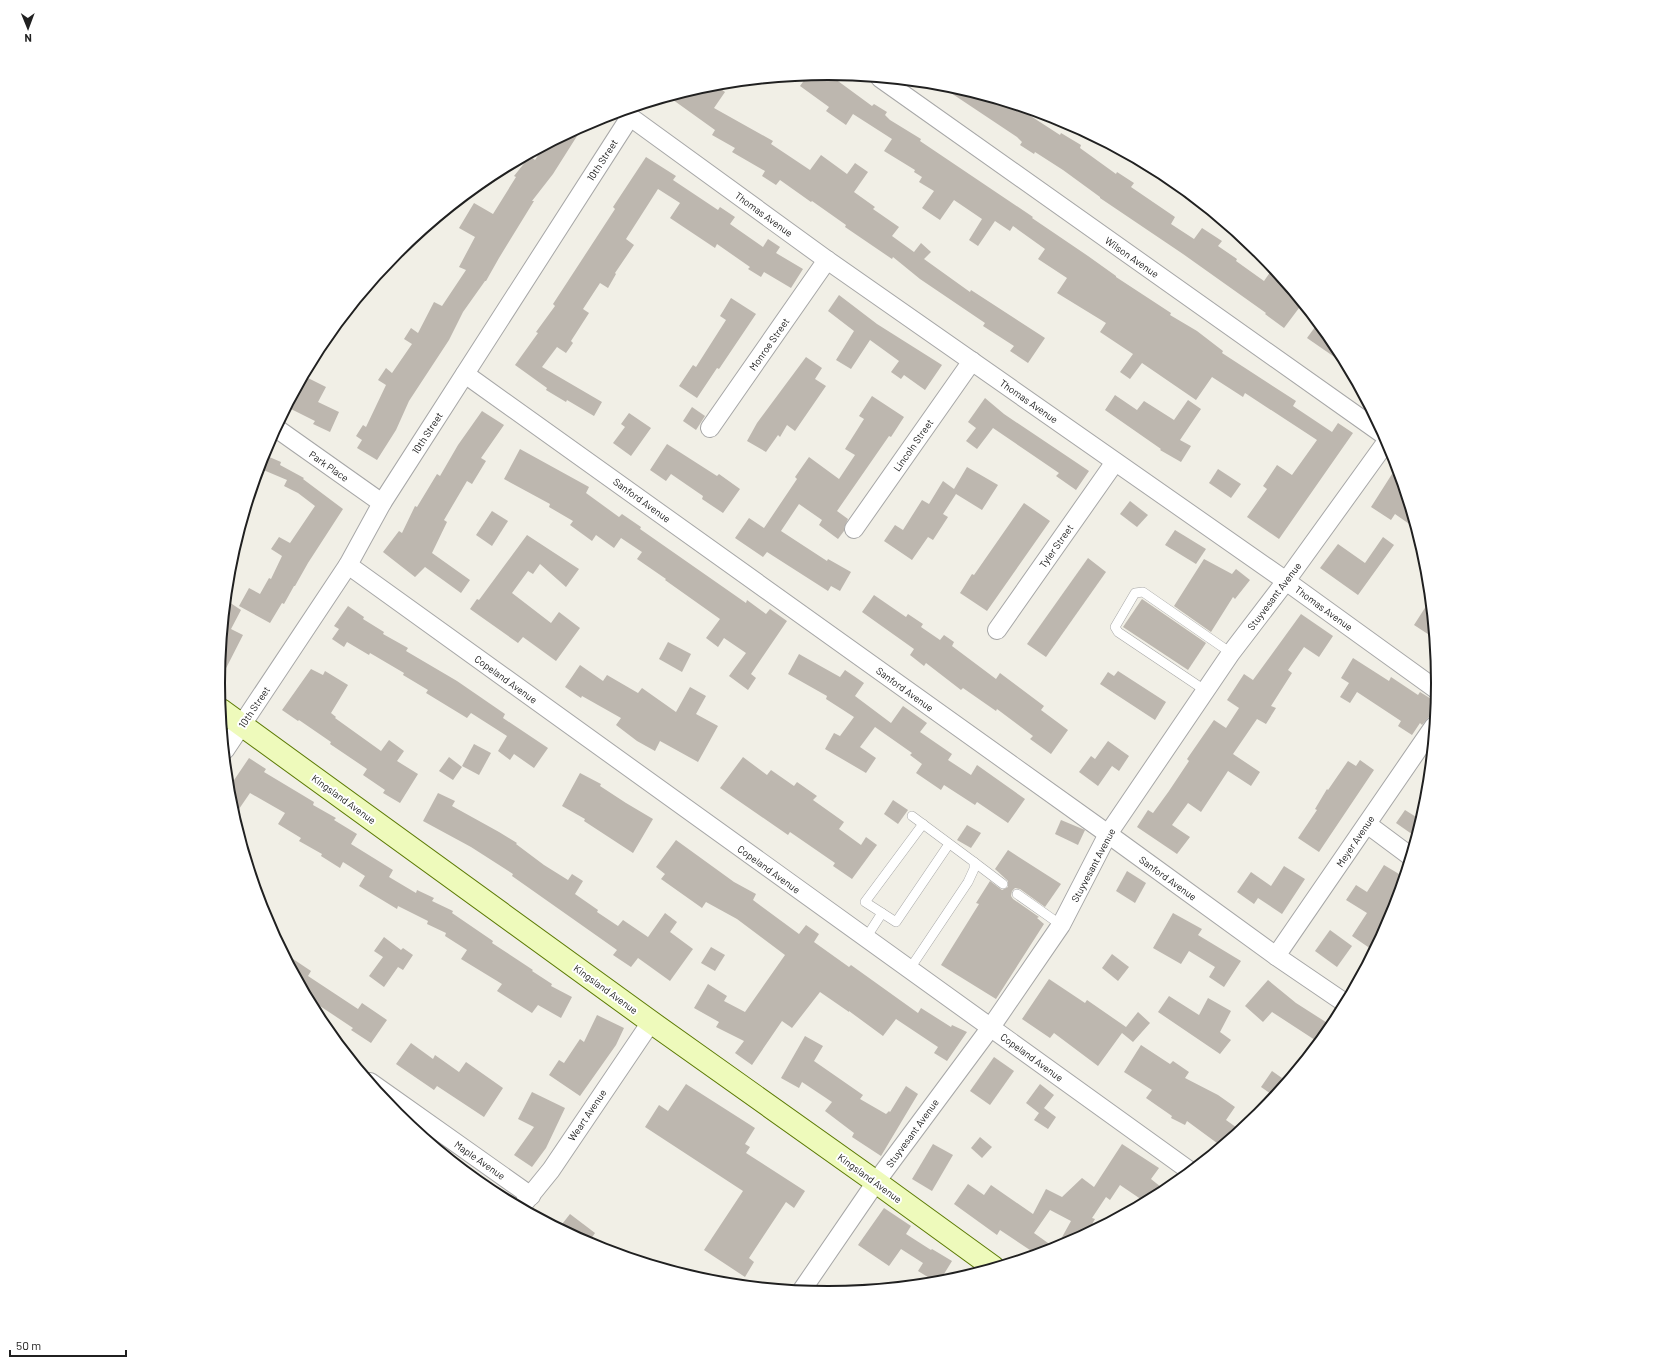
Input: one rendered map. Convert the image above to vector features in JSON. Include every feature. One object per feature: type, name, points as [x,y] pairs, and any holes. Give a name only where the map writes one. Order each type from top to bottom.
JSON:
[{"type":"main road","name":"Kingsland Avenue","points":[[226,713],[651,1022],[988,1264]]},
{"type":"street","name":"Wilson Avenue","points":[[887,83],[1374,428]]},
{"type":"street","name":"10th Street","points":[[228,745],[348,565],[382,503],[465,374],[625,115]]},
{"type":"street","name":"Thomas Avenue","points":[[627,115],[828,260],[1286,581],[1431,686]]},
{"type":"street","name":"Monroe Street","points":[[710,428],[828,260]]},
{"type":"street","name":"Lincoln Street","points":[[854,529],[972,361]]},
{"type":"street","name":"Sanford Avenue","points":[[465,374],[1276,956],[1340,1000]]},
{"type":"street","name":"Park Place","points":[[280,431],[382,503]]},
{"type":"street","name":"Stuyvesant Avenue","points":[[805,1285],[876,1182],[991,1027],[1061,925],[1108,834],[1231,653],[1286,581],[1383,447]]},
{"type":"street","name":"Tyler Street","points":[[997,630],[1115,462]]},
{"type":"street","name":"Copeland Avenue","points":[[348,565],[1186,1168]]},
{"type":"street","name":"Meyer Avenue","points":[[1276,956],[1429,734]]},
{"type":"street","points":[[1367,824],[1406,853]]},
{"type":"street","name":"Weart Avenue","points":[[526,1202],[551,1170],[651,1022]]},
{"type":"street","name":"Maple Avenue","points":[[393,1100],[526,1202]]},
{"type":"lane","points":[[1206,691],[1118,632],[1115,627],[1136,593],[1142,592],[1231,653]]},
{"type":"lane","points":[[912,816],[1003,884]]},
{"type":"lane","points":[[923,824],[866,902],[896,922],[949,844]]},
{"type":"lane","points":[[909,970],[968,882],[974,869],[974,862]]},
{"type":"lane","points":[[1017,894],[1061,925]]},
{"type":"lane","points":[[866,938],[882,913]]},
{"type":"building","points":[[837,80],[872,106],[874,104],[887,112],[885,115],[890,120],[921,139],[920,141],[1033,217],[1032,218],[1116,277],[1171,313],[1170,315],[1197,331],[1223,351],[1222,353],[1296,401],[1293,406],[1332,432],[1338,423],[1353,433],[1279,539],[1247,517],[1267,489],[1263,486],[1277,465],[1292,475],[1317,440],[1245,393],[1243,397],[1212,377],[1196,400],[1142,363],[1130,379],[1120,372],[1133,354],[1100,332],[1106,323],[1057,293],[1067,278],[1038,259],[1045,249],[1013,226],[1010,231],[995,221],[978,246],[969,240],[982,219],[954,200],[940,220],[922,208],[934,191],[919,182],[922,177],[914,172],[915,170],[884,151],[892,139],[853,114],[846,125],[826,111],[829,107],[800,86],[804,81]]},
{"type":"building","points":[[722,90],[725,92],[714,108],[773,141],[771,144],[810,170],[821,155],[847,174],[855,163],[868,172],[854,192],[875,207],[873,209],[899,227],[892,236],[914,252],[921,243],[931,252],[924,259],[970,292],[971,290],[1045,338],[1028,363],[1010,351],[1014,346],[983,326],[985,323],[920,279],[893,257],[892,259],[845,227],[846,225],[780,180],[776,185],[762,176],[765,171],[732,152],[735,148],[712,135],[715,130],[674,101]]},
{"type":"building","points":[[951,93],[1028,114],[1060,135],[1061,133],[1081,145],[1080,148],[1116,174],[1117,172],[1134,183],[1131,187],[1175,217],[1171,224],[1194,239],[1202,228],[1222,241],[1218,246],[1264,281],[1269,273],[1299,308],[1284,328],[1265,314],[1266,313],[1183,254],[1100,198],[1063,170],[1035,152],[1034,154],[1020,145],[1022,142],[1017,137]]},
{"type":"building","points":[[578,134],[553,174],[532,201],[534,201],[486,281],[463,312],[449,340],[409,401],[396,430],[377,460],[357,448],[362,440],[356,436],[363,425],[366,427],[386,385],[378,380],[386,368],[392,373],[412,344],[404,339],[411,328],[418,333],[434,302],[442,306],[466,270],[459,267],[475,237],[459,228],[474,203],[493,214],[516,177],[514,176],[525,162],[532,158],[535,160],[538,155]]},
{"type":"building","points":[[646,157],[676,176],[673,180],[718,210],[720,207],[735,217],[730,224],[763,247],[768,239],[780,247],[776,253],[803,269],[791,288],[764,272],[761,277],[748,269],[750,267],[717,244],[715,248],[670,218],[680,203],[658,189],[626,239],[634,245],[615,273],[616,274],[608,288],[600,283],[583,309],[589,313],[571,341],[573,343],[566,353],[557,347],[542,367],[602,402],[594,416],[567,400],[566,402],[546,390],[547,388],[515,365],[538,333],[536,332],[555,306],[553,304],[615,209],[613,207]]},
{"type":"building","points":[[839,295],[877,324],[942,365],[925,390],[904,375],[901,379],[891,372],[899,361],[870,340],[851,369],[836,360],[854,331],[828,311]]},
{"type":"building","points":[[731,298],[756,314],[719,369],[717,368],[697,398],[679,386],[693,365],[696,367],[726,320],[720,316]]},
{"type":"building","points":[[1314,328],[1335,357],[1307,338]]},
{"type":"building","points":[[806,357],[822,368],[815,379],[826,386],[795,431],[787,425],[780,437],[778,435],[766,452],[747,441],[757,423]]},
{"type":"building","points":[[308,378],[326,387],[318,402],[339,412],[330,432],[313,424],[315,421],[291,409]]},
{"type":"building","points":[[1115,395],[1137,410],[1144,401],[1174,420],[1188,400],[1201,409],[1180,440],[1191,446],[1181,462],[1160,450],[1161,449],[1105,410]]},
{"type":"building","points":[[872,396],[904,417],[837,511],[848,519],[844,531],[838,539],[819,525],[822,520],[799,504],[781,531],[827,561],[828,559],[851,572],[840,591],[831,586],[828,591],[767,552],[763,557],[735,538],[749,518],[764,528],[797,479],[795,477],[809,457],[839,479],[855,455],[845,449],[864,419],[859,416]]},
{"type":"building","points":[[985,398],[1004,414],[1089,471],[1076,490],[1056,476],[1059,473],[993,428],[977,449],[966,441],[976,428],[968,422]]},
{"type":"building","points":[[692,407],[705,416],[696,430],[683,421]]},
{"type":"building","points":[[482,411],[504,425],[481,458],[486,461],[472,484],[467,481],[444,520],[447,522],[432,553],[470,580],[461,593],[425,567],[415,577],[383,552],[399,531],[402,533],[415,506],[417,507],[437,474],[440,476],[458,445]]},
{"type":"building","points":[[629,413],[651,428],[631,456],[613,443],[625,427],[621,424]]},
{"type":"building","points":[[667,444],[717,476],[719,474],[740,489],[723,513],[702,499],[703,496],[671,474],[666,481],[650,470]]},
{"type":"building","points":[[520,449],[589,487],[586,493],[619,517],[622,514],[641,527],[640,529],[746,603],[747,600],[766,614],[770,609],[787,621],[751,674],[756,678],[748,690],[729,676],[746,653],[724,638],[718,647],[706,638],[720,619],[637,559],[642,552],[621,538],[614,548],[596,535],[592,541],[570,525],[573,521],[549,507],[550,504],[504,479]]},
{"type":"building","points":[[269,457],[281,462],[280,465],[304,478],[303,479],[343,509],[308,563],[284,604],[282,603],[270,623],[239,606],[249,588],[260,594],[269,578],[271,579],[282,556],[271,549],[279,537],[290,543],[315,506],[298,493],[284,486],[287,480],[264,470]]},
{"type":"building","points":[[967,467],[998,485],[982,510],[956,494],[943,514],[948,517],[933,540],[928,537],[912,560],[884,541],[895,525],[903,530],[922,500],[929,504],[943,481],[954,489]]},
{"type":"building","points":[[1218,469],[1241,484],[1231,498],[1209,483]]},
{"type":"building","points":[[1392,474],[1399,489],[1409,524],[1395,514],[1391,520],[1371,507]]},
{"type":"building","points":[[1130,501],[1148,515],[1137,527],[1120,514]]},
{"type":"building","points":[[1024,503],[1050,521],[987,611],[960,593],[972,574],[974,575]]},
{"type":"building","points":[[492,511],[508,521],[492,546],[476,535]]},
{"type":"building","points":[[1175,530],[1206,549],[1196,564],[1165,545]]},
{"type":"building","points":[[527,535],[579,569],[566,587],[540,564],[533,574],[528,571],[512,593],[551,623],[559,612],[580,628],[556,661],[523,637],[518,643],[470,609],[477,599],[479,600]]},
{"type":"building","points":[[1383,537],[1394,545],[1358,595],[1320,568],[1338,544],[1365,563]]},
{"type":"building","points":[[1088,558],[1106,572],[1046,657],[1027,644]]},
{"type":"building","points":[[1204,559],[1232,574],[1236,569],[1250,580],[1235,599],[1233,597],[1211,632],[1174,606]]},
{"type":"building","points":[[874,595],[906,617],[908,614],[923,624],[921,627],[940,640],[944,635],[954,642],[952,646],[996,679],[1000,673],[1044,706],[1041,710],[1068,730],[1051,754],[1030,739],[1033,736],[997,709],[996,711],[963,688],[961,690],[926,663],[924,666],[910,655],[914,649],[862,612]]},
{"type":"building","points":[[1142,599],[1206,643],[1188,670],[1123,627]]},
{"type":"building","points":[[230,603],[241,610],[231,629],[243,635],[225,670],[226,644]]},
{"type":"building","points":[[348,606],[364,617],[363,619],[384,632],[383,634],[408,648],[406,651],[457,681],[505,714],[503,718],[548,748],[534,768],[514,754],[510,760],[498,751],[507,736],[471,713],[467,718],[426,693],[428,690],[403,675],[404,673],[370,653],[369,655],[347,642],[344,647],[332,639],[339,629],[334,626]]},
{"type":"building","points":[[1426,606],[1429,635],[1414,625]]},
{"type":"building","points":[[1301,614],[1333,636],[1319,657],[1304,647],[1288,670],[1292,673],[1271,706],[1276,708],[1266,724],[1257,719],[1233,754],[1260,772],[1251,786],[1228,771],[1201,812],[1188,803],[1172,825],[1190,837],[1177,854],[1137,827],[1148,810],[1153,813],[1169,791],[1189,761],[1187,759],[1214,720],[1226,728],[1239,708],[1227,700],[1244,674],[1253,680]]},
{"type":"building","points":[[668,642],[691,654],[682,672],[659,659]]},
{"type":"building","points":[[799,654],[840,677],[845,670],[864,683],[855,696],[891,723],[903,706],[927,723],[920,732],[952,754],[948,760],[971,775],[977,765],[1025,799],[1008,823],[977,802],[975,805],[944,785],[941,790],[916,773],[922,764],[910,755],[912,753],[875,727],[860,747],[876,758],[866,773],[825,749],[834,733],[840,736],[854,717],[826,699],[827,696],[788,674]]},
{"type":"building","points":[[1353,658],[1389,681],[1391,677],[1418,695],[1420,692],[1431,699],[1430,715],[1422,725],[1420,723],[1412,735],[1398,726],[1401,721],[1357,692],[1350,703],[1340,697],[1349,683],[1341,678]]},
{"type":"building","points":[[580,665],[603,681],[607,675],[638,693],[642,688],[676,712],[690,687],[706,696],[696,714],[718,726],[698,762],[660,741],[655,751],[637,741],[616,725],[621,718],[582,696],[581,698],[565,687]]},
{"type":"building","points":[[311,669],[323,675],[325,671],[348,685],[331,713],[336,717],[335,718],[381,751],[389,740],[404,751],[397,761],[418,774],[400,803],[383,793],[385,790],[363,775],[367,769],[330,744],[331,742],[282,710]]},
{"type":"building","points":[[1118,671],[1166,702],[1155,720],[1100,684],[1108,672],[1114,676]]},
{"type":"building","points":[[1108,741],[1129,756],[1119,771],[1112,766],[1098,786],[1079,772],[1091,756],[1095,759]]},
{"type":"building","points":[[474,744],[491,753],[479,775],[462,766]]},
{"type":"building","points":[[449,757],[462,767],[453,780],[439,771]]},
{"type":"building","points":[[743,757],[767,775],[771,770],[794,786],[797,782],[817,796],[813,800],[844,822],[839,829],[861,845],[866,837],[877,845],[852,879],[833,866],[835,863],[790,832],[788,835],[720,788]]},
{"type":"building","points":[[249,758],[266,769],[264,772],[314,802],[313,805],[336,818],[334,820],[357,834],[351,844],[393,870],[389,877],[416,893],[417,890],[434,898],[432,901],[453,911],[452,913],[493,941],[492,943],[552,984],[551,986],[572,997],[561,1018],[538,1005],[532,1013],[497,991],[502,984],[461,959],[467,950],[445,936],[446,933],[427,924],[428,921],[398,906],[397,909],[359,886],[365,876],[343,862],[340,868],[321,856],[322,854],[299,841],[301,838],[278,824],[285,813],[250,793],[239,809],[233,781]]},
{"type":"building","points":[[1360,760],[1374,770],[1319,852],[1298,838],[1317,810],[1315,809],[1327,789],[1328,790],[1348,761],[1356,766]]},
{"type":"building","points":[[580,773],[601,784],[600,786],[653,819],[633,853],[584,821],[585,819],[562,806]]},
{"type":"building","points":[[438,793],[455,801],[452,806],[517,843],[516,844],[544,865],[568,880],[572,874],[583,881],[575,894],[598,910],[597,912],[618,926],[623,920],[648,937],[665,913],[677,922],[670,932],[693,949],[670,981],[638,958],[631,967],[613,955],[617,950],[512,876],[513,874],[471,847],[423,821]]},
{"type":"building","points":[[893,800],[908,810],[898,824],[884,814]]},
{"type":"building","points":[[1405,810],[1415,816],[1411,834],[1396,823]]},
{"type":"building","points":[[1061,820],[1085,830],[1078,845],[1055,834]]},
{"type":"building","points":[[967,825],[981,833],[971,848],[957,840]]},
{"type":"building","points":[[676,840],[734,882],[756,894],[753,900],[799,934],[806,925],[819,934],[814,942],[849,967],[851,965],[918,1013],[921,1008],[951,1027],[952,1025],[967,1032],[947,1061],[934,1053],[938,1047],[896,1019],[883,1036],[820,992],[792,1028],[782,1021],[752,1065],[735,1053],[744,1041],[716,1027],[719,1022],[694,1008],[708,984],[727,996],[724,1001],[745,1012],[785,955],[737,919],[706,902],[702,908],[661,879],[665,874],[656,867]]},
{"type":"building","points":[[1008,850],[1061,884],[1045,907],[1020,889],[1015,888],[1012,891],[1011,896],[1013,899],[1039,917],[1037,918],[1044,924],[996,999],[941,965],[979,904],[976,903],[990,881],[1002,890],[1008,887],[1008,881],[995,869]]},
{"type":"building","points":[[1384,865],[1400,874],[1385,914],[1370,948],[1352,936],[1367,913],[1346,900],[1356,885],[1367,892]]},
{"type":"building","points":[[1284,866],[1305,879],[1282,914],[1258,898],[1254,904],[1237,892],[1251,872],[1271,886]]},
{"type":"building","points":[[1127,871],[1146,883],[1135,903],[1116,891]]},
{"type":"building","points":[[1173,913],[1202,929],[1198,935],[1241,961],[1224,987],[1209,977],[1215,967],[1189,951],[1181,964],[1153,948]]},
{"type":"building","points":[[1330,930],[1352,946],[1337,967],[1315,951]]},
{"type":"building","points":[[384,937],[401,950],[403,948],[413,955],[403,970],[398,967],[384,987],[369,976],[383,957],[374,951]]},
{"type":"building","points":[[711,947],[725,955],[715,971],[701,963]]},
{"type":"building","points":[[1112,954],[1129,967],[1118,981],[1102,968]]},
{"type":"building","points":[[291,958],[311,971],[308,976],[358,1009],[362,1003],[387,1020],[371,1043],[351,1030],[353,1028],[319,1006]]},
{"type":"building","points":[[1049,979],[1085,1003],[1087,1000],[1126,1027],[1138,1012],[1150,1023],[1133,1042],[1122,1033],[1098,1066],[1054,1033],[1050,1038],[1022,1019]]},
{"type":"building","points":[[1268,980],[1296,1003],[1326,1022],[1314,1039],[1272,1012],[1263,1022],[1245,1006]]},
{"type":"building","points":[[1169,996],[1199,1015],[1208,998],[1231,1011],[1220,1032],[1231,1040],[1220,1054],[1158,1012]]},
{"type":"building","points":[[597,1015],[624,1028],[616,1045],[580,1096],[549,1075],[559,1060],[564,1063],[580,1039],[584,1042]]},
{"type":"building","points":[[805,1036],[823,1046],[814,1061],[863,1095],[860,1099],[886,1114],[889,1111],[890,1112],[906,1086],[918,1094],[881,1156],[852,1137],[854,1133],[825,1111],[832,1102],[802,1082],[799,1088],[781,1078]]},
{"type":"building","points":[[411,1043],[433,1059],[435,1055],[459,1072],[466,1062],[503,1088],[484,1117],[437,1086],[434,1090],[396,1064]]},
{"type":"building","points":[[1141,1045],[1170,1064],[1173,1061],[1189,1072],[1185,1078],[1218,1095],[1235,1107],[1226,1120],[1236,1127],[1217,1143],[1187,1121],[1185,1125],[1171,1118],[1172,1116],[1146,1098],[1152,1090],[1124,1072]]},
{"type":"building","points":[[994,1057],[1014,1071],[990,1105],[970,1091]]},
{"type":"building","points":[[1272,1071],[1282,1078],[1269,1093],[1261,1087]]},
{"type":"building","points":[[686,1084],[755,1128],[745,1144],[750,1147],[746,1153],[805,1191],[794,1208],[786,1202],[749,1258],[754,1262],[745,1277],[704,1250],[743,1191],[645,1127],[659,1105],[668,1111]]},
{"type":"building","points":[[1040,1084],[1054,1095],[1044,1108],[1056,1117],[1048,1129],[1034,1120],[1039,1113],[1026,1103]]},
{"type":"building","points":[[532,1092],[565,1108],[546,1148],[532,1167],[514,1155],[534,1127],[518,1119]]},
{"type":"building","points":[[980,1137],[992,1147],[982,1158],[971,1148]]},
{"type":"building","points":[[933,1144],[953,1155],[932,1191],[912,1179]]},
{"type":"building","points":[[1122,1144],[1159,1168],[1151,1179],[1160,1186],[1140,1198],[1120,1185],[1110,1200],[1106,1197],[1092,1218],[1095,1219],[1091,1226],[1061,1239],[1071,1221],[1050,1210],[1034,1233],[1049,1244],[1031,1251],[1000,1230],[997,1235],[954,1204],[968,1184],[984,1195],[991,1185],[1033,1214],[1046,1189],[1062,1197],[1082,1178],[1094,1187]]},
{"type":"building","points":[[884,1208],[911,1226],[906,1234],[952,1261],[944,1274],[928,1277],[918,1271],[923,1263],[901,1249],[889,1266],[858,1245]]},
{"type":"building","points":[[570,1214],[595,1233],[592,1238],[562,1224]]}]
